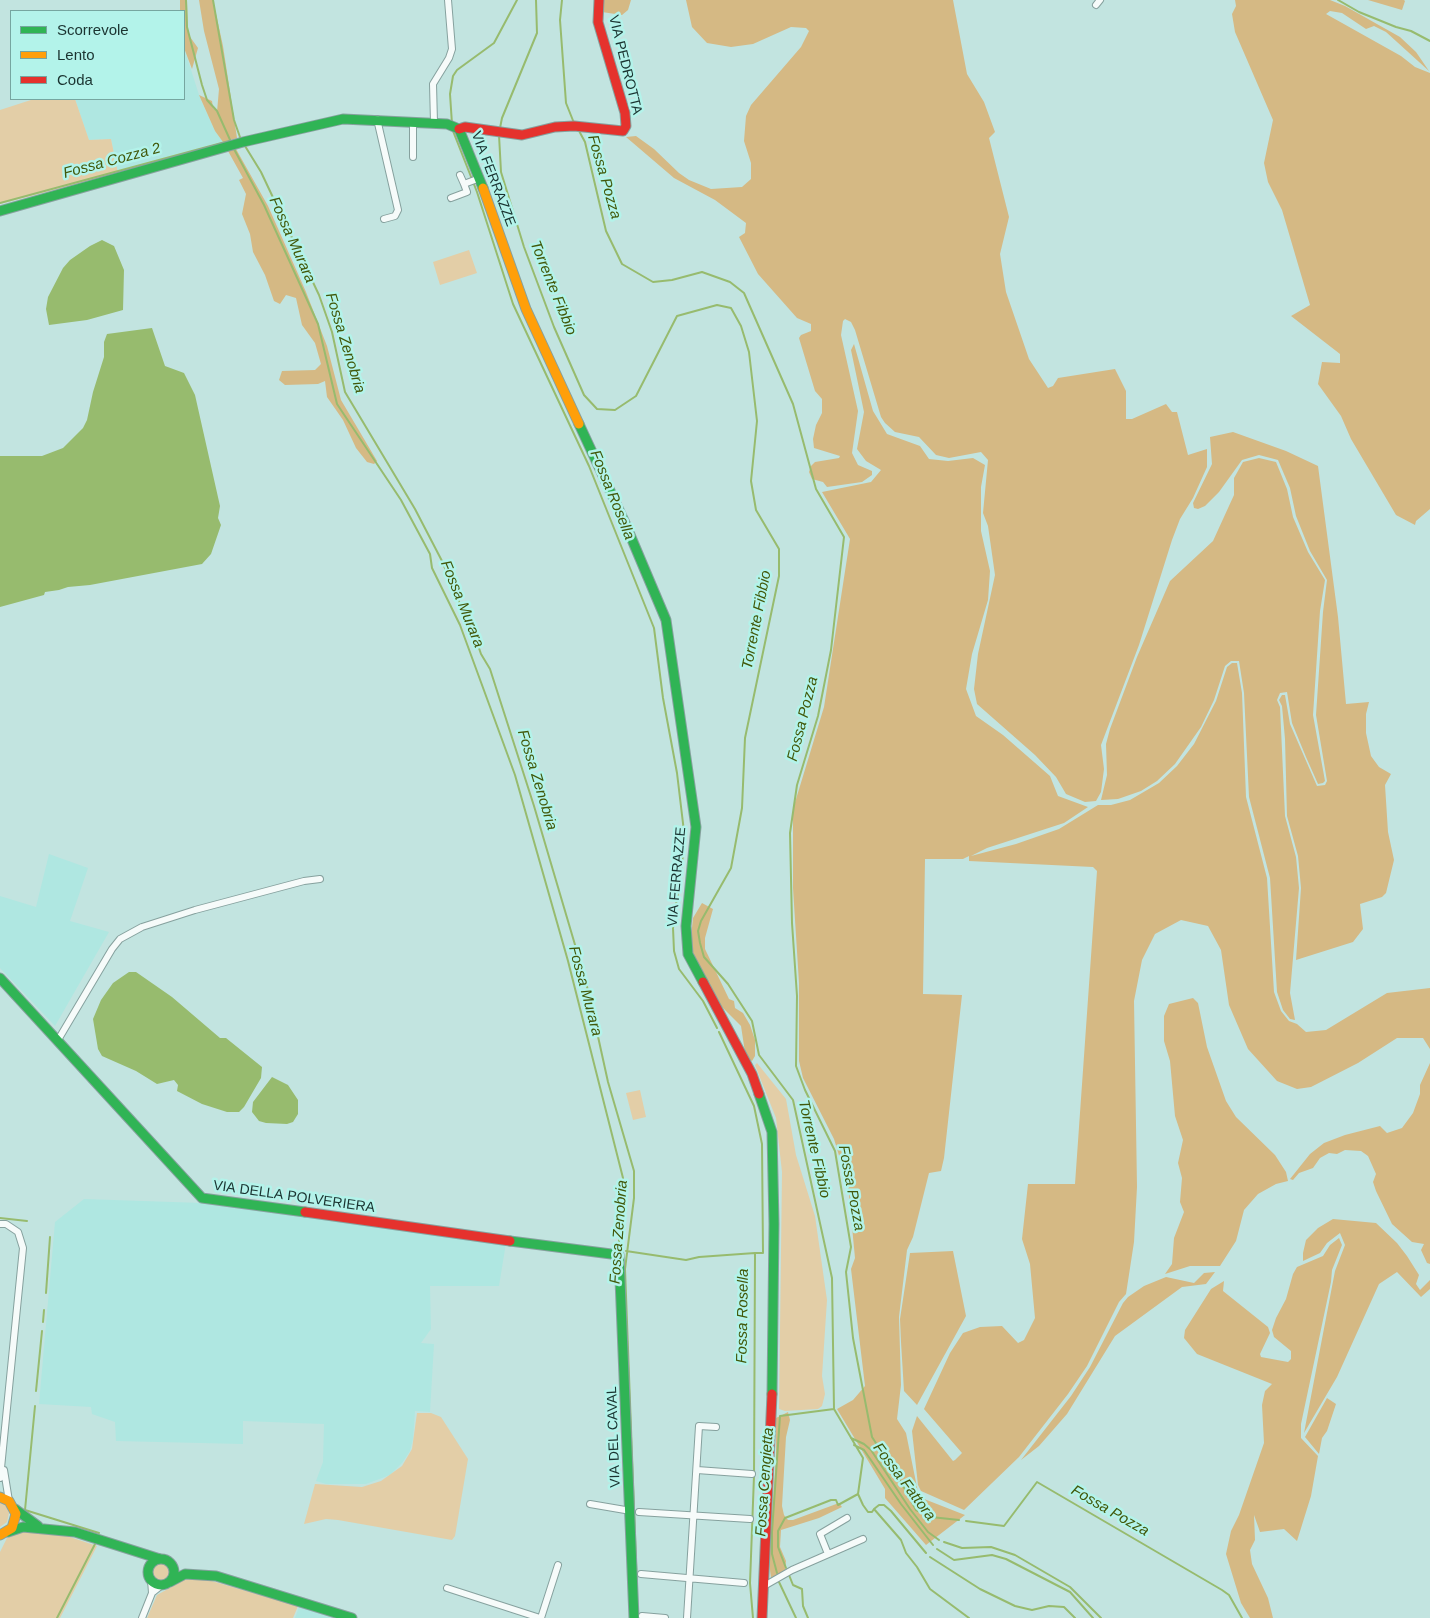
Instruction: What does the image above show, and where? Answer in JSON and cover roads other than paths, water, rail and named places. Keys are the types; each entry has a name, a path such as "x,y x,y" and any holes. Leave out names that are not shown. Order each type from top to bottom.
{"street":[{"path":"434,122 433,84 450,58 452,49 448,0"},
{"name":"VIA PEDROTTA","path":"454,126 522,135 555,127 577,126 592,126 617,132 623,131 626,126 625,113 598,22 599,0"},
{"path":"0,211 236,144 343,118 434,122 454,126"},
{"path":"377,119 398,210 395,216 384,219"},
{"path":"413,121 413,157"},
{"name":"VIA FERRAZZE","path":"454,126 472,181 526,309 617,505 666,620 696,828 686,926 688,954 752,1074 772,1132 774,1224 773,1394 762,1618"},
{"path":"451,198 467,192 472,181 460,175"},
{"path":"58,1040 112,949 120,939 142,927 195,910 304,881 320,879"},
{"name":"VIA DELLA POLVERIERA","path":"0,978 202,1198 511,1241 614,1252 620,1255"},
{"path":"0,1224 6,1224 18,1232 23,1248 0,1478"},
{"name":"VIA DEL CAVAL","path":"620,1255 635,1511 638,1617"},
{"path":"688,1618 699,1426 716,1427"},
{"path":"2,1463 9,1501 15,1510 40,1528"},
{"path":"697,1470 752,1474"},
{"path":"0,1497 9,1501"},
{"path":"590,1504 635,1511 750,1519"},
{"path":"4,1533 14,1524 15,1510"},
{"path":"828,1554 820,1534 847,1518"},
{"path":"4,1533 23,1527 76,1532 169,1561 173,1566 174,1576 166,1584"},
{"path":"764,1586 792,1570 863,1539"},
{"path":"123,1547 145,1560 150,1576 152,1593 142,1618"},
{"path":"150,1576 151,1565 160,1559"},
{"path":"447,1588 541,1618 558,1565"},
{"path":"173,1566 196,1568 347,1617"},
{"path":"152,1593 185,1574 194,1573 216,1576"},
{"path":"641,1574 744,1583"},
{"path":"150,1576 166,1584"},
{"path":"638,1617 664,1618"}],"waterway":[{"name":"Fossa Murara","path":"186,0 187,27 202,85 207,100 217,111 231,142"},
{"name":"Fossa Zenobria","path":"213,0 234,120 241,140"},
{"name":"Fossa Rosella","path":"452,124 450,94 453,76 457,70 494,43 517,0"},
{"name":"Torrente Fibbio","path":"500,128 502,118 537,33 536,0"},
{"name":"Fossa Pozza","path":"562,0 560,20 566,103 574,123"},
{"path":"1338,0 1359,12 1411,31 1430,41"},
{"name":"Fossa Pozza","path":"578,129 585,142 606,231 622,264 653,282 672,280 702,272 730,282 744,293 793,404 816,489 844,537 831,650 818,716 797,785 790,833 792,923 797,996 796,1066 805,1090 835,1151 851,1247 846,1272 853,1338 872,1437 901,1482 916,1510 931,1517 959,1520"},
{"name":"Fossa Rosella","path":"453,131 477,192 513,304 589,466 654,628 663,698 677,773 685,840 673,928 674,951 679,969 703,1001 717,1028"},
{"name":"Torrente Fibbio","path":"499,135 501,172 524,247 554,327 584,395 597,409 615,410 636,396 677,316 717,305 731,308 741,326 749,352 757,421 751,481 756,510 779,549 779,576 745,738 742,808 731,868 701,921 698,931 700,943 704,957 728,984 752,1021 759,1055 793,1100 832,1278 834,1409 863,1458 858,1494 868,1512 872,1512 874,1509 901,1540 906,1553 930,1589 969,1618"},
{"name":"Fossa Cozza 2","path":"0,203 229,141"},
{"name":"Fossa Zenobria","path":"245,146 261,172 319,295 332,332 345,392 415,509 442,561 462,609 470,622 481,654 490,669 534,806 586,982 608,1082 634,1171 634,1198 625,1269 637,1588"},
{"name":"Fossa Murara","path":"234,149 264,205 318,324 337,404 401,500 430,554 432,568 460,625 515,775 568,961 623,1178 619,1242 616,1250 620,1250"},
{"name":"Fossa Rosella","path":"719,1032 754,1106 762,1144 763,1253 755,1253 754,1476 750,1583 753,1618"},
{"path":"0,1218 27,1221"},
{"path":"46,1293 50,1237"},
{"name":"Fossa Murara","path":"626,1251 686,1260 699,1257 755,1253"},
{"path":"43,1322 44,1310"},
{"path":"36,1391 42,1331"},
{"path":"35,1406 25,1510 99,1533"},
{"name":"Fossa Cengietta","path":"777,1573 772,1554 772,1532 780,1416 834,1409"},
{"name":"Fossa Fattora","path":"851,1438 864,1444 871,1450 910,1509 928,1532 939,1540"},
{"path":"854,1445 864,1450 901,1504 933,1545"},
{"name":"Fossa Pozza","path":"966,1521 1004,1526 1037,1482 1222,1590 1229,1595 1242,1618"},
{"path":"786,1568 778,1547 778,1531 785,1518 831,1500 836,1500 838,1505 858,1494"},
{"name":"Torrente Fibbio","path":"874,1509 879,1505 884,1505 926,1553"},
{"name":"Fossa Fattora","path":"944,1542 962,1548 991,1547 1015,1555 1070,1587 1101,1618"},
{"path":"57,1618 95,1544"},
{"path":"937,1549 954,1560 992,1555 1006,1559 1070,1592 1093,1618"},
{"name":"Torrente Fibbio","path":"930,1557 980,1589 1015,1606 1032,1610 1049,1606 1064,1607 1075,1618"},
{"path":"789,1575 793,1585 802,1589 803,1606 808,1618"},
{"name":"Fossa Cengietta","path":"779,1582 796,1618"}]}
